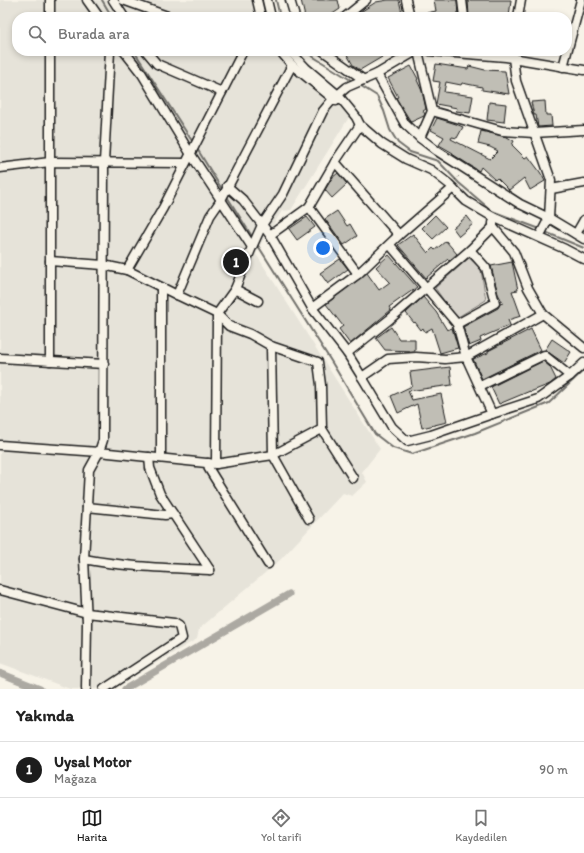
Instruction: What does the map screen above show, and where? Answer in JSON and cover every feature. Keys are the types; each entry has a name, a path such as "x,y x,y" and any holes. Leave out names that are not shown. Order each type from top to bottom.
{"street":[{"path":"50,0 50,12"},
{"path":"87,0 95,12"},
{"path":"113,0 121,12"},
{"path":"123,0 156,12"},
{"path":"257,0 260,12"},
{"path":"267,0 270,12"},
{"path":"290,0 294,12"},
{"path":"352,0 357,8"},
{"path":"352,12 366,0"},
{"path":"406,0 409,12"},
{"path":"462,0 463,12"},
{"path":"519,12 521,0"},
{"path":"572,36 581,5"},
{"path":"50,56 50,361"},
{"path":"86,689 87,613 84,559 89,470 99,452 103,440 104,162 110,56"},
{"path":"128,56 142,74 190,152 252,246"},
{"path":"150,56 157,64 222,92"},
{"path":"127,270 163,208 190,152 240,56"},
{"path":"284,56 292,65 349,109 360,125 382,144 406,159 431,170 452,186 466,201 493,217 541,235 584,259"},
{"path":"295,56 335,97"},
{"path":"330,56 363,80"},
{"path":"268,564 209,469 212,463 217,314 234,289 262,226 283,194 323,111 335,97 347,87 377,74 408,56"},
{"path":"418,56 432,111 420,138"},
{"path":"514,56 516,81 551,180 548,221 541,235"},
{"path":"518,56 584,70"},
{"path":"563,66 566,56"},
{"path":"177,295 210,216 221,200 292,65"},
{"path":"377,74 405,124 420,138 437,151 520,204 548,221 576,234 584,240"},
{"path":"432,111 502,131 534,133 584,130"},
{"path":"270,235 308,207 335,162 360,125"},
{"path":"0,168 50,162 185,163"},
{"path":"335,162 399,235"},
{"path":"551,189 584,183"},
{"path":"312,308 358,274 452,186"},
{"path":"227,187 243,200 270,235 312,308 347,353 392,427 406,441 431,435 538,399 570,376 584,362"},
{"path":"308,207 358,274"},
{"path":"493,217 493,227 514,252 528,288 543,314 584,348"},
{"path":"576,234 584,220"},
{"path":"347,353 390,319 470,250 493,227"},
{"path":"390,244 457,324 466,357 492,414"},
{"path":"457,324 495,303 486,268 470,250"},
{"path":"50,261 104,265 127,270 217,314 229,326 250,334 271,346 318,362 321,385 322,429 353,478"},
{"path":"161,287 161,458"},
{"path":"234,289 258,301"},
{"path":"362,377 388,359 416,357 445,359 466,357 543,314"},
{"path":"271,346 273,455 309,519"},
{"path":"480,386 544,355 570,376"},
{"path":"0,358 104,364"},
{"path":"0,445 99,452 212,463 273,455 322,429"},
{"path":"84,559 105,563 154,568 210,570 160,494 150,468 149,457"},
{"path":"87,507 165,515 173,514"},
{"path":"0,590 87,613 174,623 178,626 181,630 182,638 104,689"}],"path":[{"path":"452,186 460,175"}],"shaded area":[{"path":"0,0 259,0 262,12 12,12 12,56 290,56 310,78 356,106 291,210 282,211 264,238 256,254 380,449 362,472 367,482 352,496 343,493 280,560 199,629 197,639 112,689 70,689 0,663"},
{"path":"469,258 481,270 486,300 458,317 455,316 435,288"}],"building":[{"path":"301,0 338,0 340,9 336,12 304,12"},
{"path":"399,0 402,12 361,12 376,2"},
{"path":"434,0 457,0 458,12 431,12 436,11"},
{"path":"468,0 511,0 510,12 469,12"},
{"path":"348,56 382,57 360,70 353,65"},
{"path":"436,64 468,69 469,66 485,70 505,71 509,94 482,90 482,87 462,83 461,85 446,82 444,92 473,96 470,113 456,111 457,108 436,104 440,82 433,81"},
{"path":"411,66 418,79 417,80 422,91 426,109 423,111 425,114 424,116 411,122 396,98 398,97 388,78"},
{"path":"545,101 546,115 551,115 552,126 538,127 536,115 534,115 531,102"},
{"path":"489,102 506,104 504,122 487,120"},
{"path":"437,118 463,127 457,138 452,137 451,139 490,159 498,151 478,144 481,131 507,137 514,141 512,145 525,158 528,156 545,181 530,190 524,178 509,190 497,178 495,180 481,167 479,171 439,145 444,137 431,130"},
{"path":"338,173 347,184 332,198 325,190 332,178"},
{"path":"337,211 347,226 350,224 357,236 344,245 325,219"},
{"path":"435,215 446,227 433,239 422,228"},
{"path":"467,216 473,224 459,236 453,228"},
{"path":"307,217 315,227 297,240 289,229"},
{"path":"413,234 428,253 433,248 435,250 446,241 457,254 449,261 448,259 426,278 398,245"},
{"path":"389,255 417,287 389,307 391,310 350,344 339,329 343,326 326,304 367,273 379,290 390,282 376,267"},
{"path":"340,259 348,269 328,284 320,273"},
{"path":"512,262 518,290 512,291 521,316 508,320 510,325 480,338 481,341 469,346 463,327 498,308 500,304 503,303 498,294 491,266"},
{"path":"423,297 436,312 447,330 452,328 458,348 440,353 432,328 425,332 423,328 421,330 406,313"},
{"path":"391,327 399,339 415,339 415,351 385,350 376,338"},
{"path":"531,329 541,350 482,379 473,359 488,353 488,351"},
{"path":"552,339 571,352 564,363 545,350"},
{"path":"543,361 550,367 556,379 550,384 499,404 491,387"},
{"path":"450,367 452,385 408,391 412,400 441,394 447,422 422,428 417,404 398,413 391,396 412,386 410,372"}],"waterway":[{"path":"102,0 109,12"},
{"path":"276,0 279,12"},
{"path":"137,56 194,144"},
{"path":"312,56 354,82"},
{"path":"358,84 377,96 390,130 398,143 410,152 438,161 459,183 492,211 540,229"},
{"path":"196,147 223,191"},
{"path":"226,195 253,238"},
{"path":"545,232 584,248"},
{"path":"257,244 375,434 393,448 412,454 475,433 549,403 584,370"},
{"path":"125,689 289,594"},
{"path":"0,673 40,689"}],"place":[{"name":"Uysal Motor","path":"236,262"}]}
